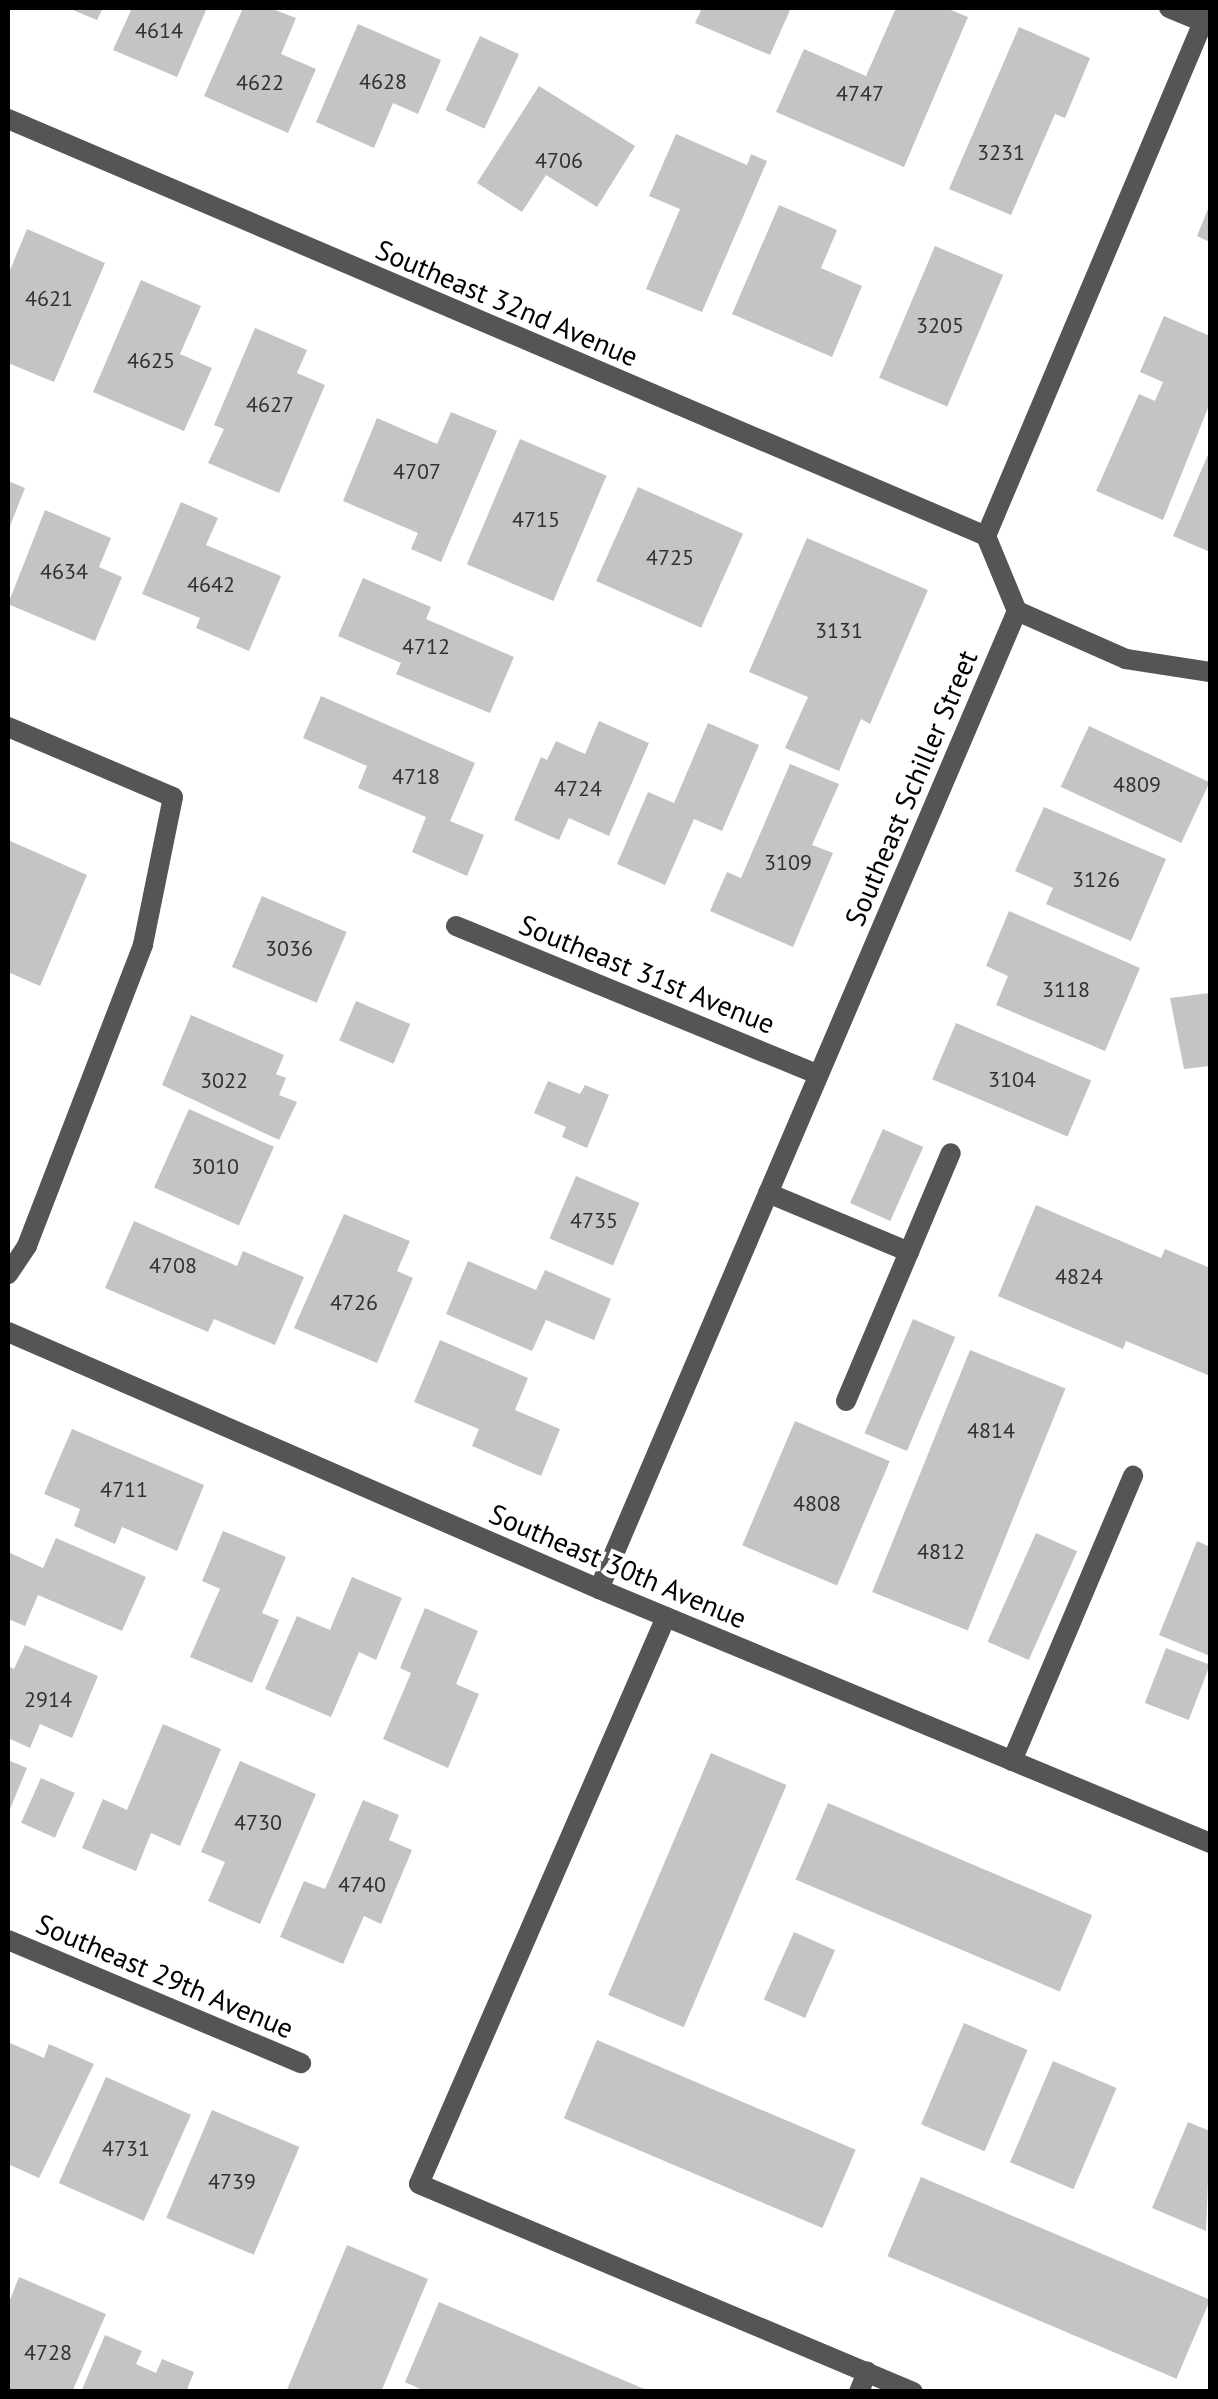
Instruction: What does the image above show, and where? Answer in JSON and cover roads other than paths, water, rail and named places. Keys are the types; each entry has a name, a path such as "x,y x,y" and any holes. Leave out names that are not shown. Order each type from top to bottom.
{"street":[{"path":"1169,8 1208,18 986,536 1018,610 1126,660 1210,672"},
{"name":"Southeast 32nd Avenue","path":"8,119 986,536"},
{"name":"Southeast Schiller Street","path":"600,1589 1018,610"},
{"path":"8,727 172,797 143,945 27,1246 8,1274"},
{"name":"Southeast 31st Avenue","path":"456,926 817,1074"},
{"path":"846,1401 951,1153"},
{"path":"768,1193 909,1252"},
{"name":"Southeast 30th Avenue","path":"8,1332 600,1589 1210,1843"},
{"path":"1012,1761 1133,1476"},
{"path":"666,1617 419,2184 863,2382 912,2392"},
{"name":"Southeast 29th Avenue","path":"8,1940 301,2063"}]}
